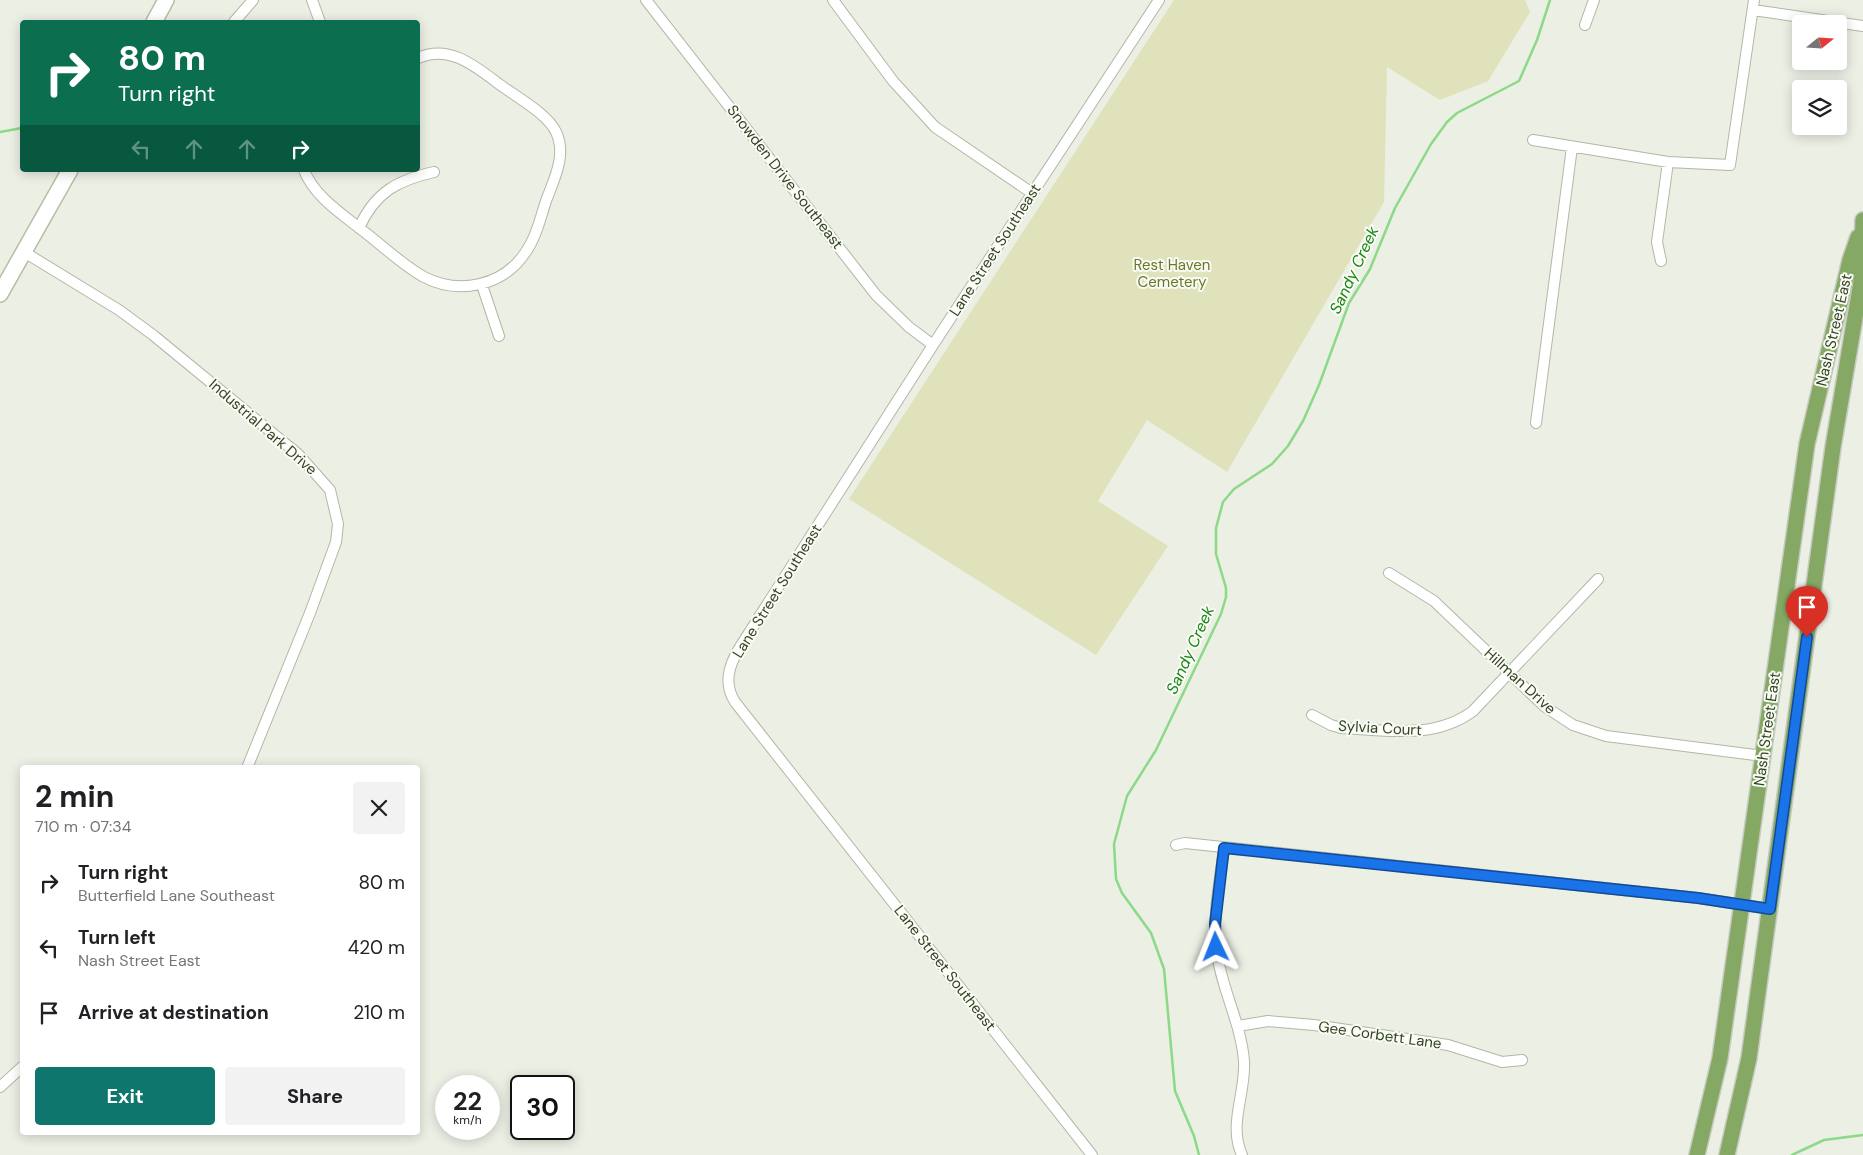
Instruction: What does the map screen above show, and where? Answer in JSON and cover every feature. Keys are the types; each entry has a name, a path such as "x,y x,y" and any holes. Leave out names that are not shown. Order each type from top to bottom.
{"main road":[{"name":"Nash Street East","path":"1697,1155 1720,1058 1807,444 1850,260 1863,223"},
{"name":"Nash Street East","path":"1727,1155 1749,1058 1833,448 1861,282 1863,223"}],"street":[{"path":"155,20 166,0"},
{"path":"236,20 253,0"},
{"path":"312,0 319,20"},
{"name":"Snowden Drive Southeast","path":"646,0 876,295 909,328 933,345"},
{"name":"Lane Street Southeast","path":"1092,1155 736,702 728,685 727,676 732,660 740,647 933,345 1159,0"},
{"path":"1585,25 1594,0"},
{"path":"835,1 893,81 935,127 1032,193"},
{"path":"1533,140 1668,162 1730,165 1753,5 1863,26"},
{"path":"305,172 320,195 424,277 448,285 482,285 513,266 524,255 533,241 559,164 561,149 553,125 468,61 440,53 420,58"},
{"path":"1536,423 1572,147"},
{"path":"1661,261 1657,242 1668,162"},
{"path":"0,294 69,172"},
{"path":"360,228 366,212 388,190 410,177 434,172"},
{"name":"Industrial Park Drive","path":"24,252 146,329 298,454 330,490 338,524 336,542 310,613 248,765"},
{"path":"482,285 499,336"},
{"name":"Hillman Drive","path":"1388,573 1434,601 1558,716 1589,732 1606,736 1763,756"},
{"name":"Sylvia Court","path":"1312,715 1330,725 1342,728 1418,731 1438,729 1452,724 1473,710 1598,579"},
{"path":"1176,845 1185,843 1698,898 1770,909"},
{"path":"1224,848 1215,924 1216,947 1238,1026 1244,1064 1236,1122 1238,1144 1242,1155"},
{"name":"Gee Corbett Lane","path":"1238,1026 1268,1021 1314,1025 1448,1045 1502,1062 1522,1060"},
{"path":"0,1087 20,1069"}],"green space":[{"name":"Rest Haven Cemetery","path":"1174,0 1525,0 1530,12 1488,81 1440,100 1387,67 1384,202 1227,472 1147,420 1098,501 1168,546 1096,655 849,499"}],"waterway":[{"name":"Sandy Creek","path":"1199,1155 1194,1136 1175,1091 1164,969 1151,933 1122,893 1116,879 1114,844 1127,796 1156,750 1221,614 1226,597 1226,588 1216,554 1216,528 1223,502 1234,489 1272,464 1288,446 1303,421 1319,385 1349,303 1370,269 1395,208 1431,144 1447,122 1457,113 1519,81 1537,40 1550,0"},
{"path":"0,132 20,128"},
{"path":"1792,1155 1824,1140 1863,1135"}],"route":[{"path":"1216,947 1215,924 1224,848 1698,898 1770,909 1807,637"}]}
